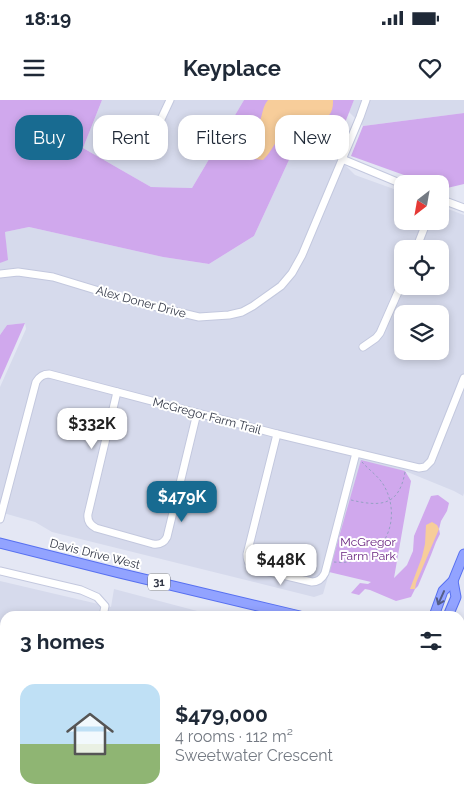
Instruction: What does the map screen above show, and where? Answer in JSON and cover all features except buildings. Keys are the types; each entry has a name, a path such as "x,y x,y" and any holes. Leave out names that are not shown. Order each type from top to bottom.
{"main road":[{"name":"Davis Drive West","path":"0,543 279,611"},
{"path":"436,611 443,591 453,581 464,554"},
{"path":"450,611 456,597 453,581"}],"street":[{"path":"163,115 170,100"},
{"name":"Alex Doner Drive","path":"349,143 366,100"},
{"name":"Alex Doner Drive","path":"0,274 18,272 53,277 132,301 199,317 242,312 254,306 281,286 292,273 302,255 342,160"},
{"path":"344,160 394,181"},
{"path":"449,202 464,208"},
{"path":"363,347 380,333 397,295"},
{"name":"McGregor Farm Trail","path":"0,519 36,382 38,378 44,375 49,374 415,468 427,466 432,459 464,378"},
{"path":"117,392 88,513 88,520 96,528 155,544 162,543 167,537 197,413"},
{"path":"277,434 247,554 248,562 255,569 312,582 322,578 325,574 356,454"},
{"path":"0,571 81,590 97,597 105,606 104,611"}],"path":[{"path":"328,562 354,562 368,556 381,545 389,532 392,516 390,500 383,484 356,454"},
{"path":"344,498 372,504 390,500 402,486 406,470"}],"shaded area":[{"path":"102,100 244,100 235,115 178,115 178,160 209,160 192,188 151,187 104,160 168,160 168,115 96,115"},
{"path":"268,100 333,100 329,115 275,115 275,144 265,158 265,115 262,115"},
{"path":"354,100 464,100 464,113 363,126 349,112"},
{"path":"93,123 93,154 83,148"},
{"path":"289,160 340,160 355,175 394,189 394,230 449,230 449,209 464,215 463,496 405,471 351,498 323,594 314,597 52,532 35,522 0,512 0,387 26,329 25,323 7,325 0,335 0,263 7,259 5,232 29,227 163,257 209,264 254,236"},
{"path":"432,522 439,529 415,589 410,589 422,557 426,525"},
{"path":"0,581 111,607 114,589 197,611 0,611"}],"green space":[{"path":"0,100 102,100 96,115 93,115 93,123 83,148 93,154 93,160 104,160 151,187 192,188 209,160 265,160 265,115 235,115 244,100 354,100 348,115 275,115 275,160 289,160 254,236 209,264 163,257 29,227 5,232 8,260 0,263"},
{"path":"464,113 464,184 449,188 449,175 404,175 351,156 363,126"},
{"path":"25,323 0,380 0,335 7,325"},
{"name":"McGregor Farm Park","path":"361,460 405,471 411,481 394,578 407,565 413,551 414,536 431,496 438,495 449,503 441,521 440,534 418,586 411,597 396,601 365,589 359,595 351,593 360,583 368,584 371,582 329,572"}]}
